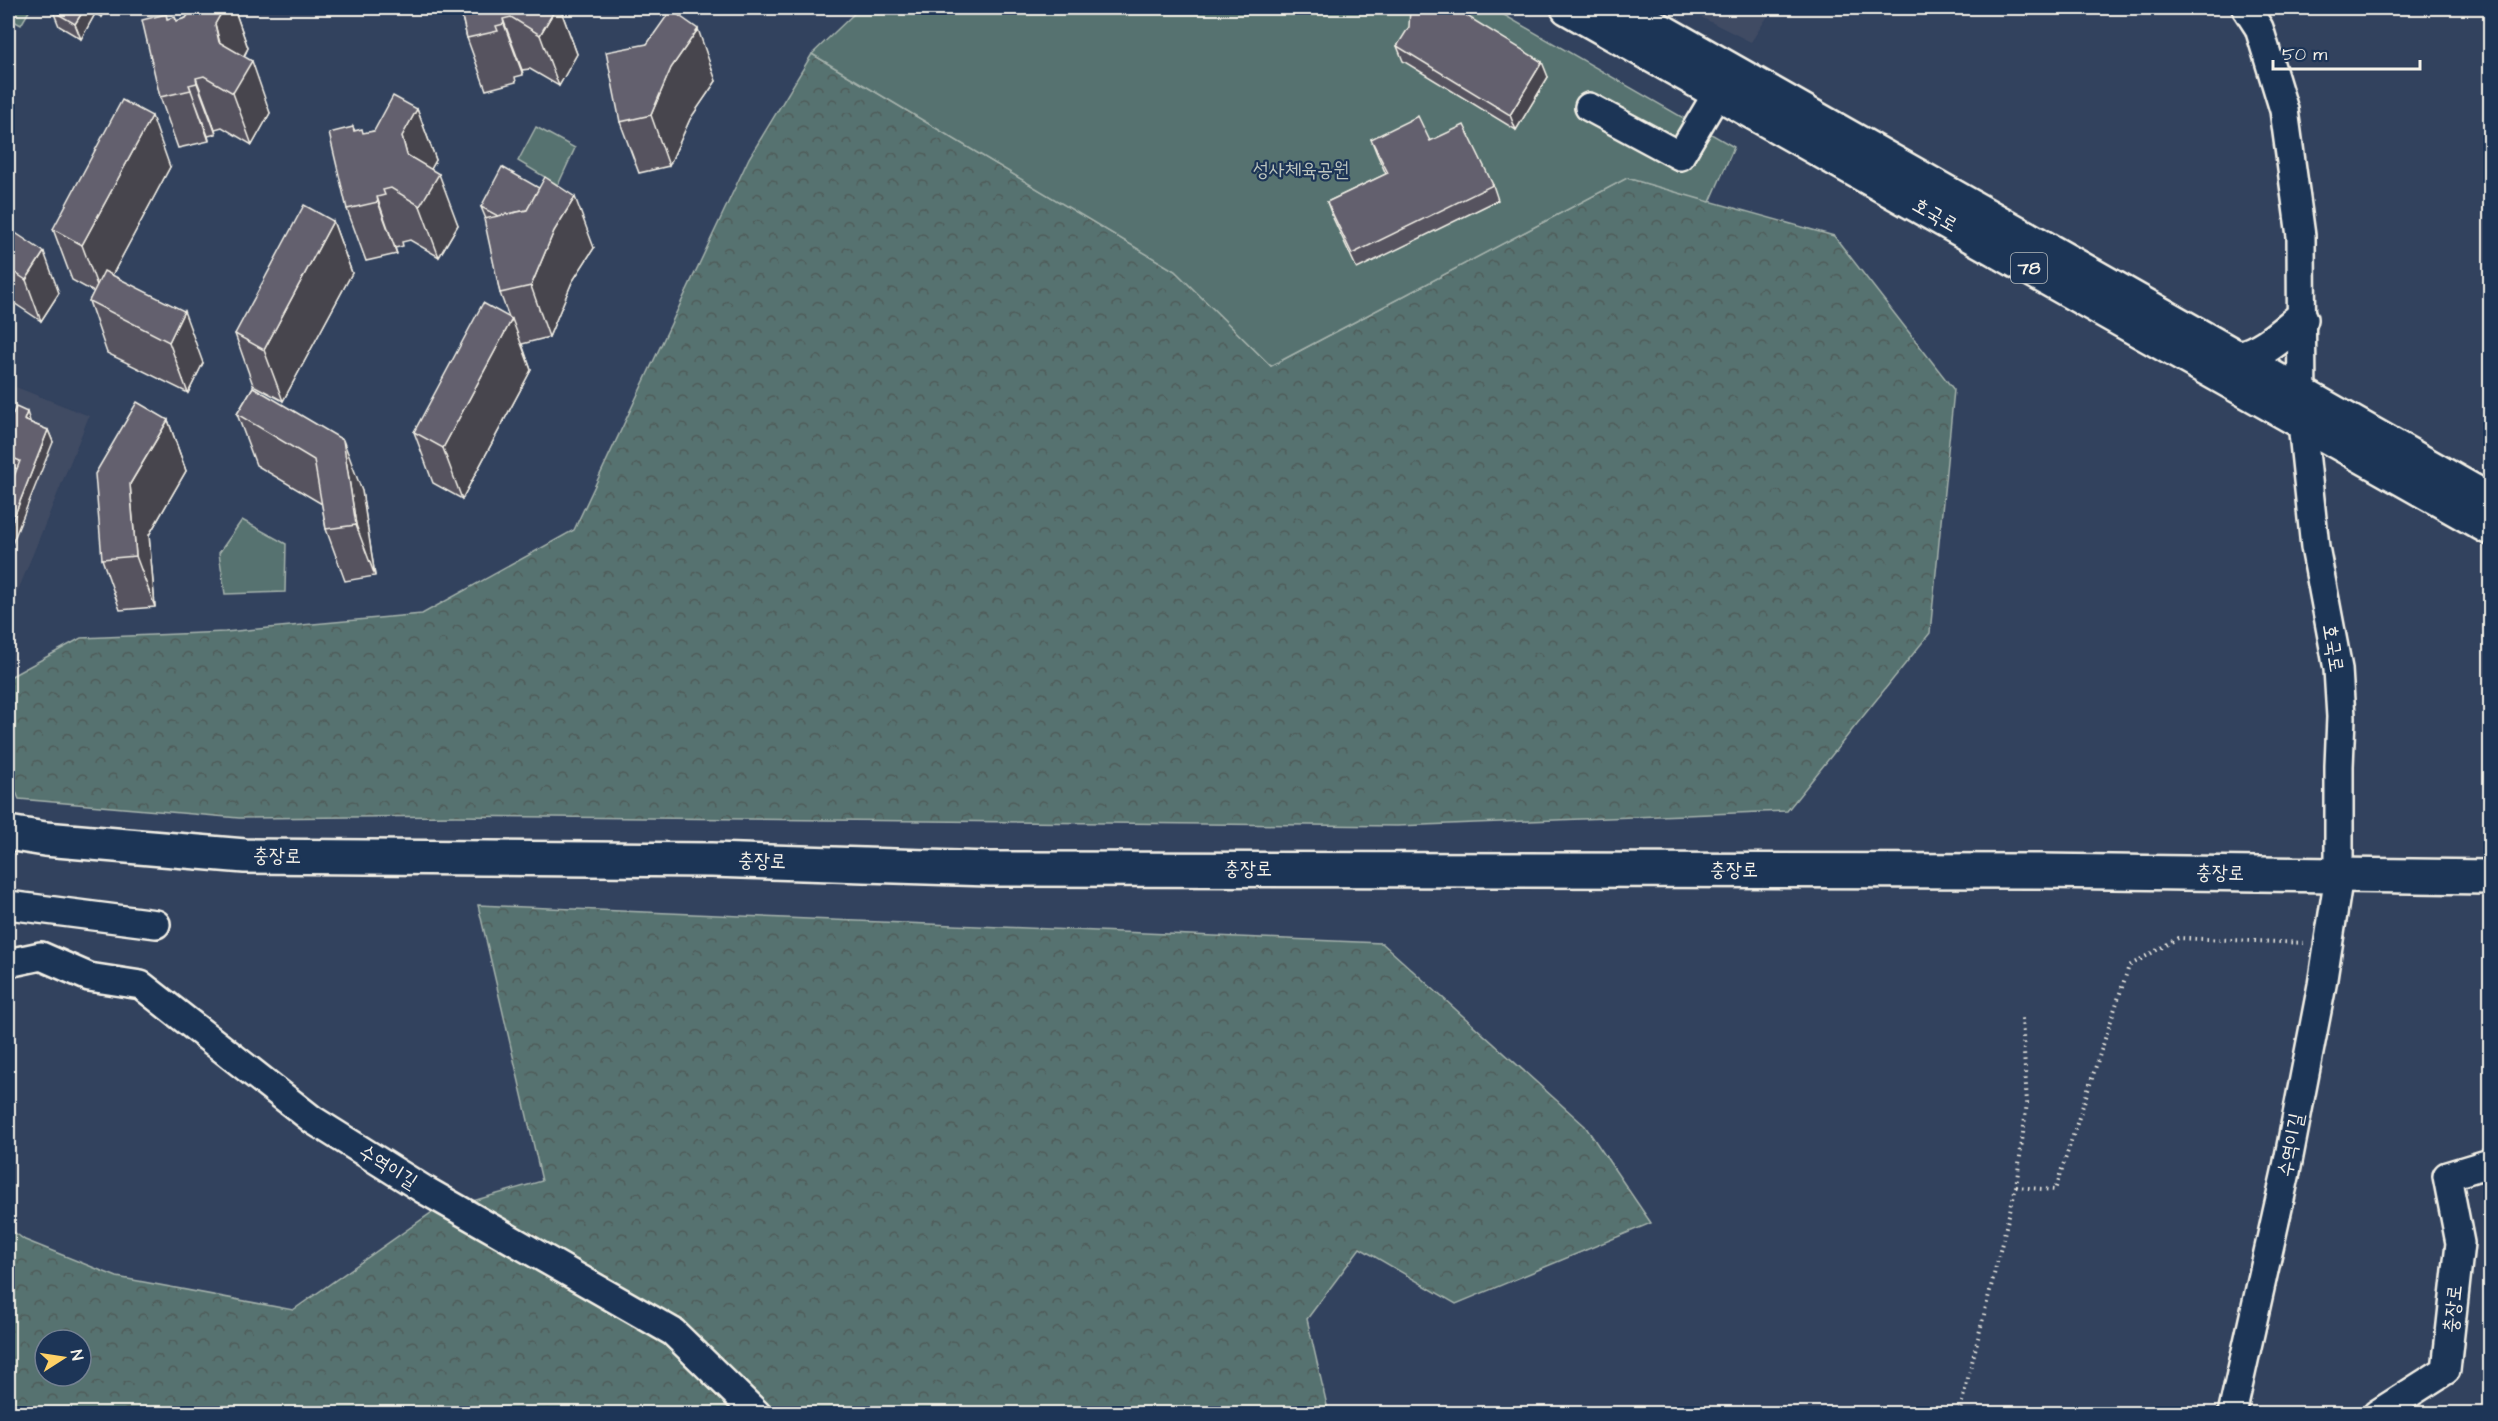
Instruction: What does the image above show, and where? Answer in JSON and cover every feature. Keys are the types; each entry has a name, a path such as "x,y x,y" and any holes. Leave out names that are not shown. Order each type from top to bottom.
{"main road":[{"name":"호국로","path":"1568,8 1722,79 2239,358 2302,409 2490,501"},
{"name":"호국로","path":"1621,8 1722,79 2302,409 2490,528"},
{"path":"2239,358 2264,349 2301,319"},
{"name":"충장로","path":"8,833 45,839 245,856 712,860 1001,869 2039,871 2490,877"}],"street":[{"name":"호국로","path":"2246,8 2259,28 2284,110 2301,236 2302,409 2315,547 2338,669 2341,717 2339,875"},
{"path":"1589,107 1680,156 1722,79"},
{"name":"수역이길","path":"2239,1412 2329,944 2339,875"},
{"path":"8,905 156,924"},
{"name":"수역이길","path":"8,963 41,956 89,977 141,985 313,1120 423,1189 673,1332 758,1413"},
{"name":"충장로","path":"2377,1413 2446,1370 2460,1243 2447,1176 2490,1164"}],"path":[{"path":"2016,1187 2055,1190 2129,966 2178,938 2329,944"},
{"path":"1959,1413 2016,1187 2027,1102 2022,1018"}],"shaded area":[{"path":"1683,8 1773,8 1751,42"},
{"path":"8,384 89,416 8,615"}],"green space":[{"path":"8,8 31,8 21,25 8,18"},
{"name":"성사체육공원","path":"860,8 1492,8 1734,147 1710,202 1627,178 1271,366 1175,271 812,54"},
{"path":"812,54 1175,271 1271,366 1627,178 1834,236 1954,390 1930,633 1787,811 1397,826 456,816 239,818 19,799 8,773 8,678 81,638 225,632 422,614 574,530 749,158"},
{"path":"536,127 575,148 558,185 518,161"},
{"path":"242,520 286,544 285,592 225,594 219,553"},
{"path":"478,905 1382,943 1585,1126 1651,1223 1456,1304 1360,1248 1307,1319 1329,1414 8,1413 8,1228 25,1240 117,1277 293,1310 431,1213 542,1181"}],"building":[{"path":"55,8 85,8 75,24 53,11"},
{"path":"193,8 224,8 215,24 219,42 252,61 233,93 204,76 196,78 197,83 189,85 191,90 160,97 142,20 166,14 167,19 175,17 176,21 186,18"},
{"path":"460,8 556,8 540,35 511,17 503,19 504,24 496,26 498,31 467,38"},
{"path":"1410,8 1451,11 1454,8 1542,62 1510,115 1397,46 1409,27"},
{"path":"671,10 698,29 671,68 651,115 620,122 606,52 647,44"},
{"path":"393,96 417,109 402,136 407,155 439,174 420,206 391,188 383,190 385,195 377,197 378,202 347,209 329,133 353,127 354,131 362,129 363,133 374,131"},
{"path":"122,100 152,116 82,245 53,229"},
{"path":"1418,116 1430,141 1464,125 1493,185 1352,254 1327,202 1388,173 1371,139"},
{"path":"502,167 539,188 527,210 498,216 481,207"},
{"path":"545,177 575,197 554,231 531,286 500,293 484,219 527,210"},
{"path":"304,205 333,221 264,350 235,334"},
{"path":"8,228 44,252 26,280 8,268"},
{"path":"104,271 184,311 169,342 89,301"},
{"path":"483,303 512,319 443,448 414,432"},
{"path":"253,387 343,440 356,525 326,529 314,460 237,414"},
{"path":"137,402 168,420 130,484 136,556 102,559 95,474"},
{"path":"16,407 27,412 24,420 48,430 8,532 8,492 20,461 8,456 8,417 11,418"}]}
